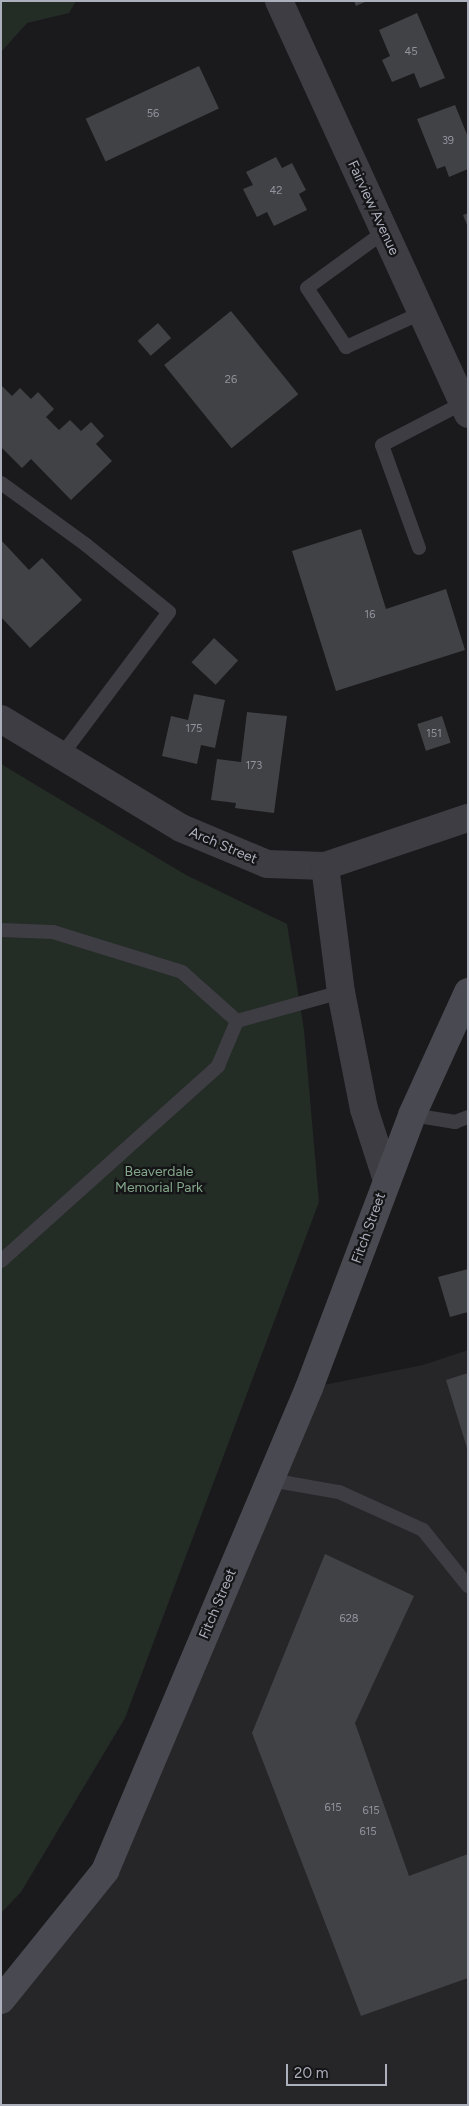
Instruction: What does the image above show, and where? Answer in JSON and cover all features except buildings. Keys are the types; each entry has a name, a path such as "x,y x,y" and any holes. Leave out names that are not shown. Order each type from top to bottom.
{"main road":[{"name":"Fitch Street","path":"1,2000 106,1871 309,1388 412,1115 467,993"}],"street":[{"name":"Fairview Avenue","path":"279,1 465,409"},
{"name":"Arch Street","path":"1,720 181,828 266,864 326,866 468,818"},
{"name":"Fitch Street","path":"326,866 340,992 364,1108 386,1180"}],"lane":[{"path":"384,232 307,288 346,347 421,313"},
{"path":"419,548 382,445 465,409"},
{"path":"1,483 85,544 169,612 61,756"},
{"path":"1,930 53,932 182,972 237,1021"},
{"path":"237,1021 340,992"},
{"path":"1,1261 218,1066 237,1021"},
{"path":"412,1115 455,1122 468,1117"},
{"path":"270,1480 339,1492 423,1530 468,1586"}],"shaded area":[{"path":"468,1350 468,2105 1,2105 1,2000 105,1871 309,1388 423,1365"}],"green space":[{"path":"1,1 76,1 69,13 27,23 1,52"},
{"name":"Beaverdale Memorial Park","path":"1,764 186,875 287,924 304,1030 319,1202 125,1718 21,1892 1,1913"}]}
